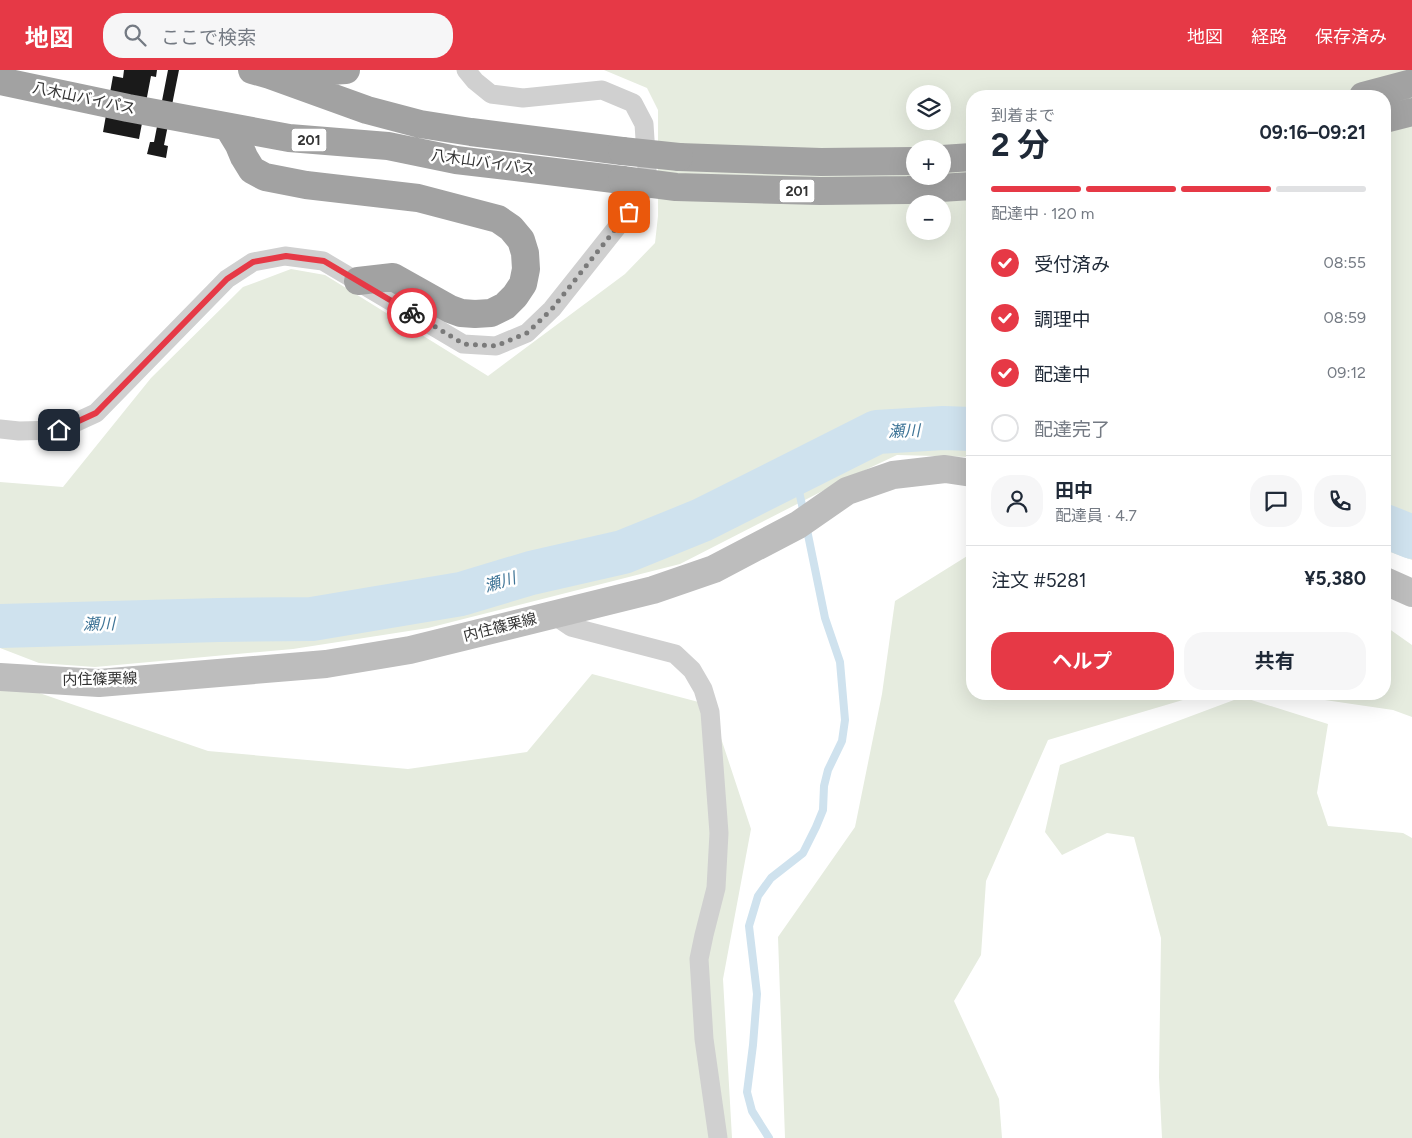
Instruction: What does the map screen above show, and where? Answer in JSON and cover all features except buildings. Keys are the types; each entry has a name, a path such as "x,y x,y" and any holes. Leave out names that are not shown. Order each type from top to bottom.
{"highway":[{"path":"261,73 346,70"},
{"name":"八木山バイパス","path":"261,73 367,110 420,124 471,132 679,157 821,162 906,161"},
{"name":"八木山バイパス","path":"0,81 289,138 388,146 456,160 676,187 820,191 908,190 966,186"},
{"path":"1386,90 1412,83"},
{"path":"1391,117 1412,112"},
{"path":"228,127 252,170 265,177 306,185 418,198 498,219 511,228 521,240 525,254 526,269 523,284 505,306 491,313 461,313 450,309 392,277 358,281"},
{"path":"951,158 966,157"}],"main road":[{"name":"内住篠栗線","path":"0,677 99,683 326,664 410,650 653,590 714,569 798,526 847,491 893,474 946,469 966,473"},
{"path":"1391,585 1412,594"}],"street":[{"path":"0,429 20,431 59,430 96,413 227,279 253,262 286,256 324,261 464,344 496,346 527,333 552,309 629,212 648,185 644,124 633,103 602,90 523,98 491,94 475,81 466,70"},
{"path":"552,614 571,626 675,654 692,670 703,689 710,712 720,833 716,888 699,959 704,1039 718,1138"}],"shaded area":[{"path":"604,70 1412,70 1412,560 1391,552 1391,90 966,90 966,457 897,455 680,564 428,628 293,649 95,667 39,663 0,648 0,482 63,487 151,378 243,287 291,269 325,275 488,376 625,274 655,243 658,216 658,110 647,88"},
{"path":"966,557 966,700 1183,700 1048,740 986,881 981,955 954,1001 999,1099 1002,1138 785,1138 778,937 855,827 882,694 895,601"},
{"path":"1391,630 1412,645 1412,717 1393,710 1325,700 1391,700"},
{"path":"592,674 710,705 751,829 723,979 732,1138 0,1138 0,681 208,751 408,769 527,752"},
{"path":"1234,700 1252,700 1328,724 1317,793 1328,826 1403,833 1412,838 1412,1138 1162,1138 1159,1077 1161,938 1134,837 1107,833 1062,855 1045,832 1060,765"}],"waterway":[{"name":"瀬川","path":"0,626 312,619 461,594 531,573 623,552 702,520 877,432 943,428 966,429"},
{"path":"795,473 804,514"},
{"path":"769,1138 752,1111 747,1092 757,994 749,926 758,896 771,878 803,853 816,827 823,810 824,786 828,770 842,741 845,720 840,662 825,618 806,525"},
{"name":"瀬川","path":"1391,528 1412,537"}],"way so far":[{"path":"412,313 464,344 496,346 527,333 552,309 629,212"}],"route":[{"path":"59,430 96,413 227,279 253,262 286,256 324,261 412,313"}]}
